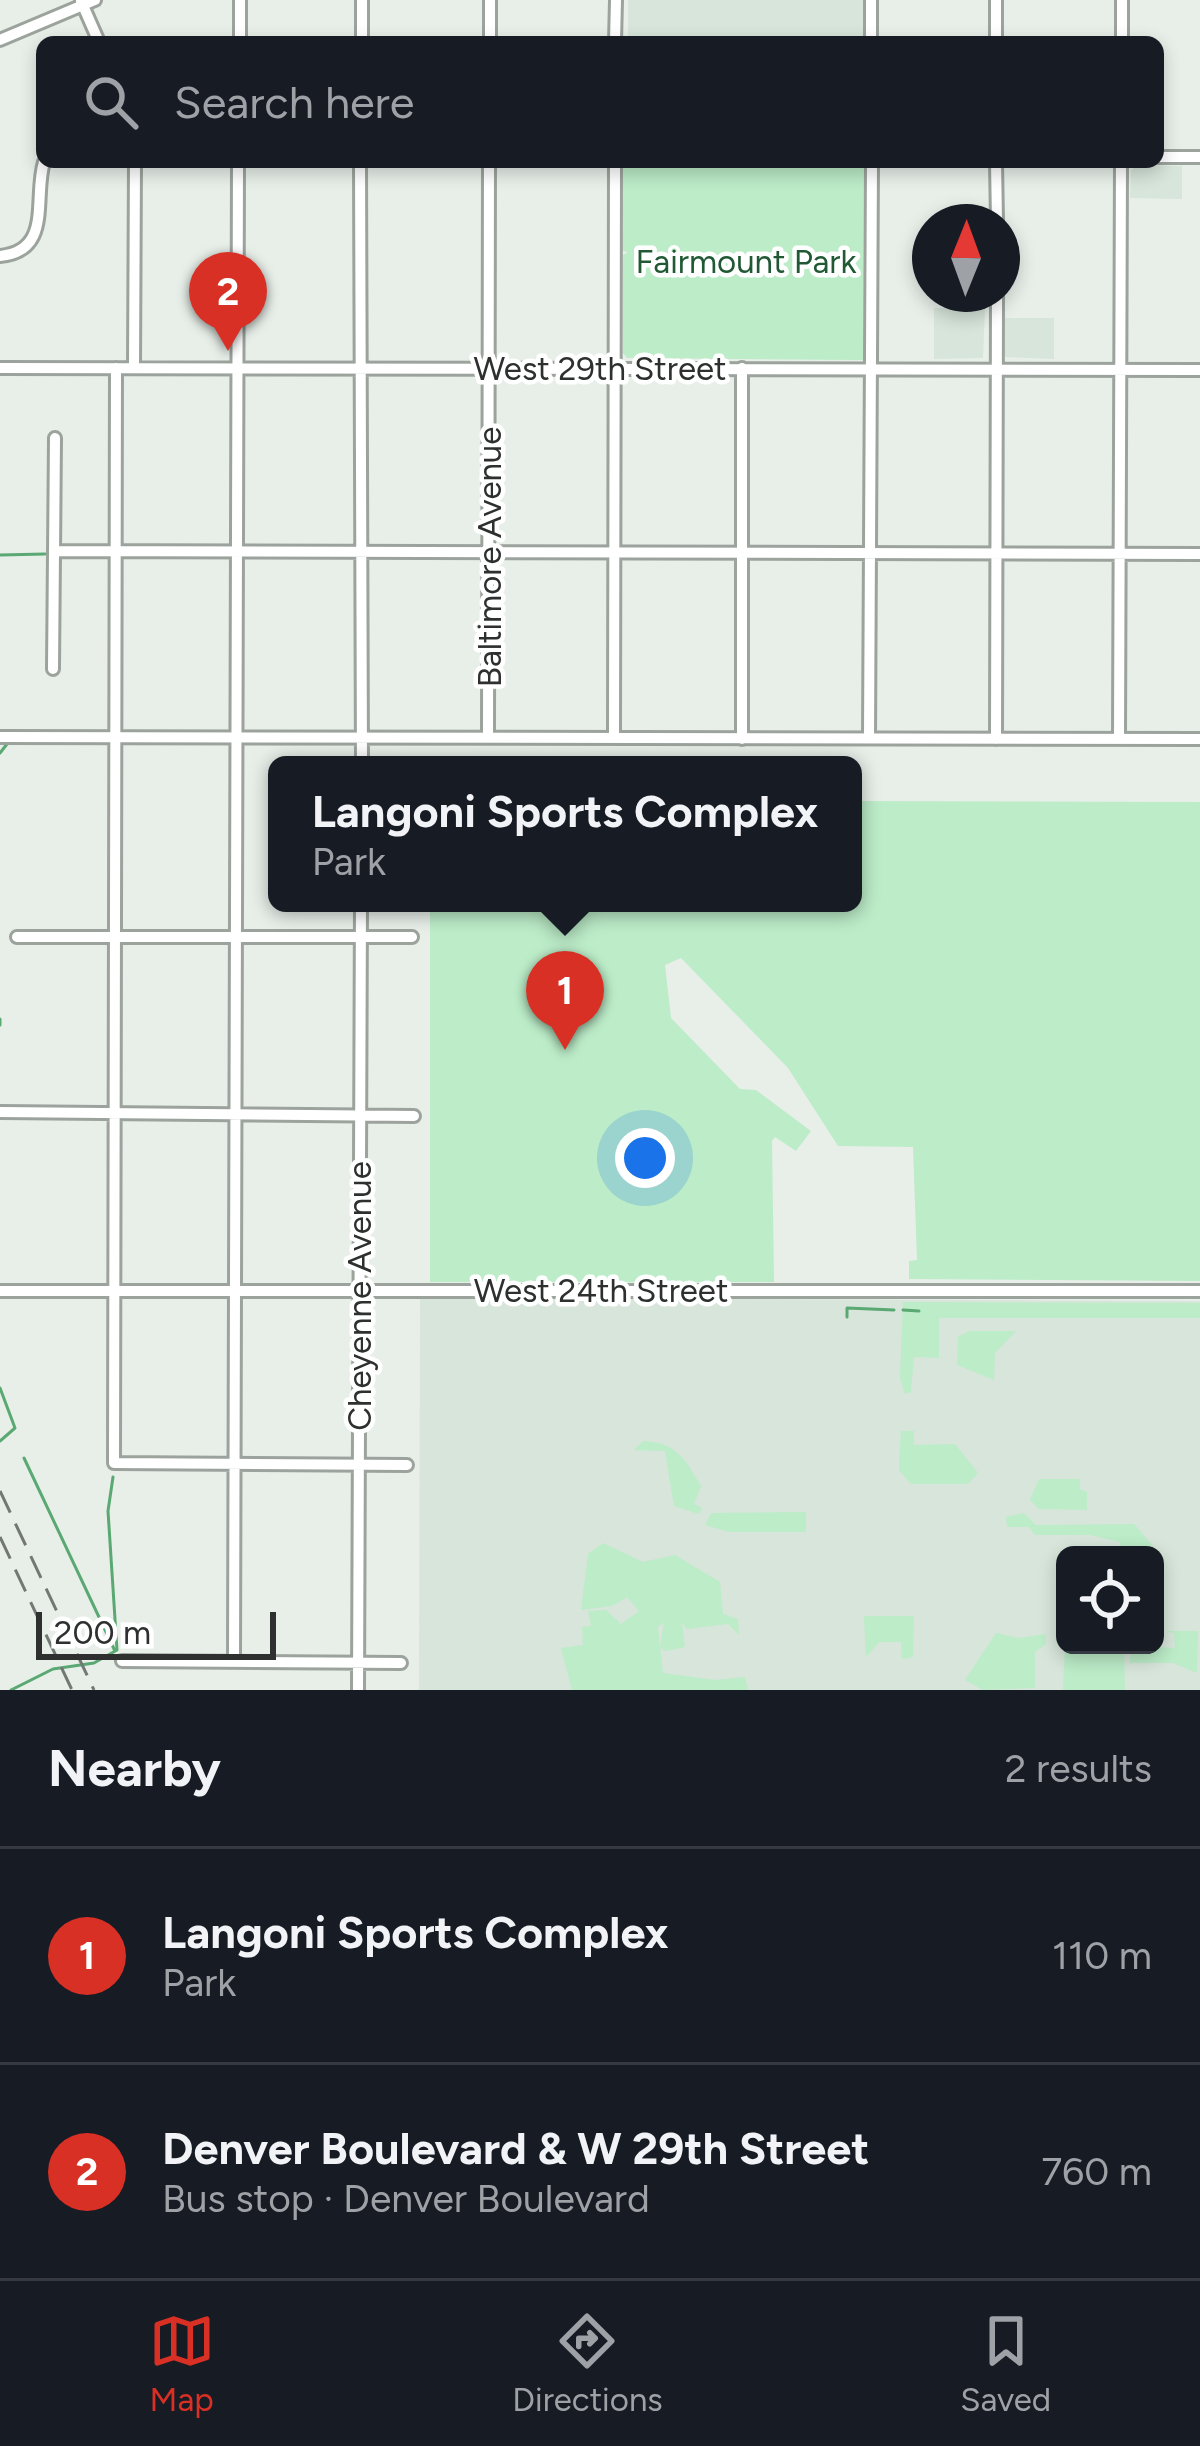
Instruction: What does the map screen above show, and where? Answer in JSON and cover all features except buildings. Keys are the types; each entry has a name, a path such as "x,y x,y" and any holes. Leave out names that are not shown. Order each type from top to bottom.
{"street":[{"path":"240,0 240,36"},
{"path":"362,0 362,36"},
{"path":"490,0 490,36"},
{"path":"615,36 616,0"},
{"path":"872,0 872,36"},
{"path":"995,0 996,36"},
{"path":"1122,0 1122,36"},
{"path":"0,40 86,1 97,36"},
{"path":"1164,157 1200,157"},
{"path":"0,256 21,251 34,237 43,168"},
{"path":"134,368 135,168"},
{"path":"234,1662 238,168"},
{"path":"360,168 362,756"},
{"name":"Baltimore Avenue","path":"488,736 489,168"},
{"path":"614,737 615,168"},
{"path":"869,739 872,168"},
{"path":"997,168 997,204"},
{"path":"1119,739 1121,168"},
{"path":"996,740 997,312"},
{"name":"West 29th Street","path":"0,368 1200,370"},
{"path":"116,368 114,1463 407,1465"},
{"path":"742,368 742,739"},
{"path":"53,669 55,438"},
{"path":"54,551 1200,554"},
{"path":"0,736 1200,739"},
{"name":"Cheyenne Avenue","path":"358,1690 361,912"},
{"path":"16,937 412,937"},
{"path":"0,1112 414,1116"},
{"name":"West 24th Street","path":"1,1291 1200,1291"},
{"path":"122,1661 401,1663"}],"shaded area":[{"path":"628,0 864,0 864,36 628,36"},
{"path":"1182,166 1182,199 1130,198 1131,170"},
{"path":"934,312 985,312 983,358 934,359"},
{"path":"1004,318 1054,318 1054,359 1005,357"},
{"path":"420,1298 1200,1301 1200,1690 419,1690"}],"green space":[{"name":"Fairmount Park","path":"623,168 864,168 863,360 627,358 623,353 623,255 628,252 623,251"},
{"path":"862,801 1200,802 1200,1281 909,1279 909,1261 917,1260 913,1147 838,1146 788,1068 681,958 665,965 671,1018 740,1089 756,1090 811,1131 796,1151 775,1137 772,1141 774,1282 430,1282 430,912 862,912"},
{"path":"903,1302 1200,1303 1200,1318 939,1318 939,1358 914,1357 911,1392 905,1394 900,1378"},
{"path":"969,1331 1016,1331 995,1353 994,1380 957,1365 958,1337"},
{"path":"901,1431 914,1431 914,1445 955,1444 978,1473 968,1484 911,1484 899,1470"},
{"path":"643,1441 664,1445 685,1461 701,1486 694,1504 702,1508 699,1514 674,1506 665,1451 634,1450"},
{"path":"1039,1479 1080,1479 1080,1489 1087,1492 1087,1510 1039,1509 1030,1500"},
{"path":"806,1512 806,1532 729,1532 705,1525 711,1513"},
{"path":"1024,1513 1036,1525 1134,1524 1153,1546 1120,1546 1120,1542 1090,1535 1035,1535 1029,1527 1007,1527 1006,1517"},
{"path":"603,1543 643,1562 675,1555 720,1582 723,1614 738,1619 739,1635 728,1624 687,1629 682,1623 685,1647 665,1651 660,1647 663,1673 715,1680 745,1677 748,1690 572,1690 561,1648 583,1645 582,1627 591,1626 588,1611 606,1610 621,1624 639,1611 627,1597 612,1606 581,1610 588,1554"},
{"path":"864,1616 914,1616 913,1657 902,1659 901,1642 879,1642 866,1657"},
{"path":"1164,1631 1198,1631 1197,1673 1173,1663 1130,1663 1130,1654 1164,1654 1164,1647 1175,1648 1174,1633"},
{"path":"996,1633 1018,1638 1046,1634 1046,1644 1035,1652 1035,1688 983,1690 965,1680"},
{"path":"1065,1654 1124,1654 1125,1690 1063,1690"}],"waterway":[{"path":"0,555 45,554"},
{"path":"0,753 7,744"},
{"path":"0,1019 0,1025"},
{"path":"847,1317 847,1308 894,1310"},
{"path":"903,1310 919,1311"},
{"path":"0,1388 15,1428 0,1441"},
{"path":"24,1458 115,1651"},
{"path":"11,1690 53,1669 94,1663 117,1650 108,1511 113,1477"}],"railway":[{"path":"0,1491 94,1690"},
{"path":"0,1537 72,1690"}],"place":[{"name":"Denver Boulevard & W 29th Street","path":"228,351"},
{"name":"Langoni Sports Complex","path":"565,1050"}]}
